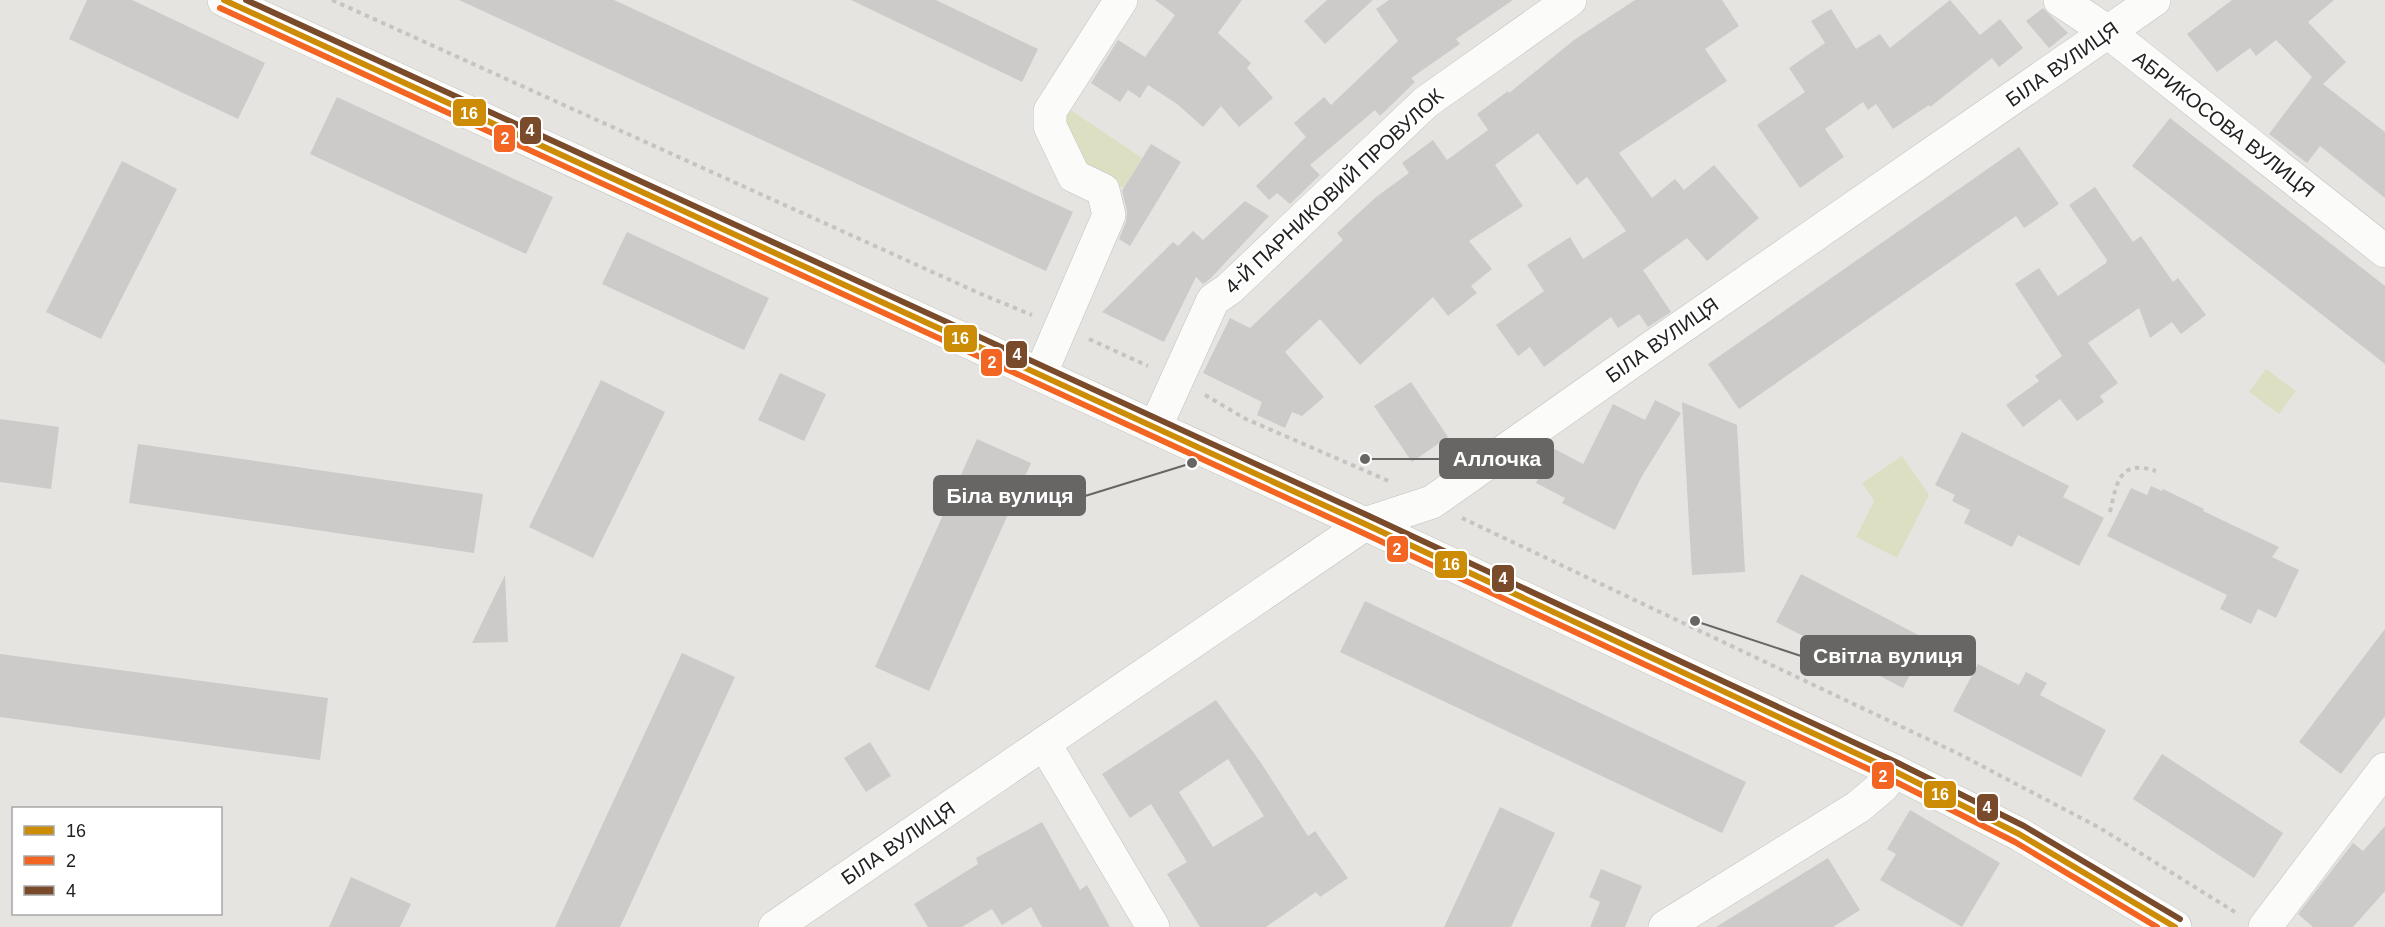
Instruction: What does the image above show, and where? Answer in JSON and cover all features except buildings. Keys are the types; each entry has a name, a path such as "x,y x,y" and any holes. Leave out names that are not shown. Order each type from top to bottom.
{"street":[{"path":"224,0 1365,524 1894,771 2019,834 2175,927"},
{"path":"1040,375 1109,215 1103,190 1074,176 1050,126 1050,111 1121,0"},
{"name":"4-Й ПАРНИКОВИЙ ПРОВУЛОК","path":"1155,428 1213,300 1229,289 1426,102 1570,0"},
{"name":"АБРИКОСОВА ВУЛИЦЯ","path":"2060,0 2108,32 2385,251"},
{"name":"БІЛА ВУЛИЦЯ","path":"781,926 1365,524 1432,502 1601,382 2154,0"},
{"path":"1044,743 1153,927"},
{"path":"2252,921 2385,769"},
{"path":"1665,927 1858,807 1883,786 1894,771"}],"path":[{"path":"332,0 971,290 1178,379 1246,419 1392,483"},
{"path":"2110,512 2118,478 2132,467 2143,466 2156,471"},
{"path":"1461,518 1959,754 2100,828 2252,921"}],"green space":[{"path":"1066,107 1142,158 1124,188 1078,164 1064,124"},
{"path":"2266,369 2296,391 2279,414 2249,392"},
{"path":"1902,456 1929,495 1897,558 1856,537 1874,501 1862,483"}],"transit line":[{"name":"16","path":"224,0 1365,524 1894,771 2019,834 2175,927"},
{"name":"4","path":"246,0 1369,516 1898,763 2024,826 2180,919"},
{"name":"2","path":"220,8 1361,532 1890,779 2015,842 2157,927"}],"place":[{"name":"Аллочка","path":"1365,459"},
{"name":"Біла вулиця","path":"1192,463"},
{"name":"Світла вулиця","path":"1695,621"}]}
